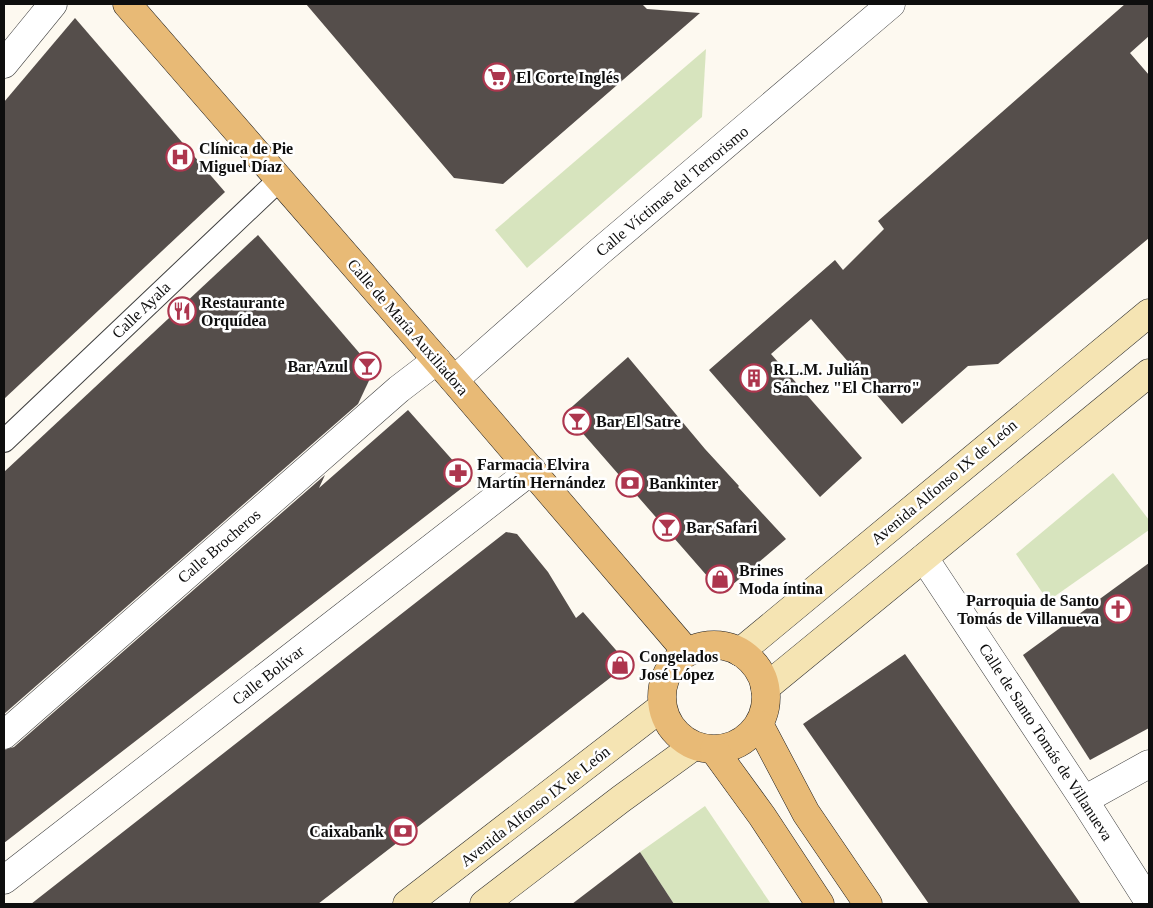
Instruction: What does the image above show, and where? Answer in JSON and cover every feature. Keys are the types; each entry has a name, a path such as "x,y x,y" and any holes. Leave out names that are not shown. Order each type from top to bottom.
{"main road":[{"name":"Calle de María Auxiliadora","path":"127,4 446,370 687,652"},
{"name":"Avenida Alfonso IX de León","path":"740,652 1149,313"},
{"path":"766,688 1149,372"},
{"path":"484,904 621,799 704,748 740,743 758,724 765,707 766,688 757,668 740,652 724,646 705,646 687,652 675,662 666,675 662,691 662,707 668,723 679,736 704,748 775,836 820,904"},
{"name":"Avenida Alfonso IX de León","path":"407,904 662,707"},
{"path":"758,724 806,813 868,904"}],"street":[{"path":"4,64 53,4"},
{"name":"Calle Víctimas del Terrorismo","path":"446,370 598,253 891,4"},
{"name":"Calle Ayala","path":"4,441 279,180"},
{"name":"Calle Brocheros","path":"4,735 399,389 446,370"},
{"name":"Calle Bolívar","path":"4,880 532,470"},
{"name":"Calle de Santo Tomás de Villanueva","path":"924,558 1149,902"},
{"path":"1084,800 1149,764"}],"green space":[{"path":"706,49 702,117 527,268 495,230"},
{"path":"1113,473 1149,520 1149,530 1048,601 1016,554"},
{"path":"705,806 771,904 674,904 640,852"}],"building":[{"name":"El Corte Inglés","path":"306,4 642,4 647,9 700,13 503,184 454,178"},
{"path":"1125,4 1149,4 1149,36 1130,53 1149,75 1149,238 998,364 968,366 902,424 811,319 771,354 862,458 820,497 709,370 835,260 843,270 884,229 878,221"},
{"path":"75,18 225,192 4,399 4,102"},
{"path":"258,235 374,370 358,404 4,714 4,472"},
{"path":"628,357 705,449 786,539 731,586 715,585 565,413"},
{"path":"408,410 471,481 4,843 4,750 14,747 325,475 319,488"},
{"path":"506,532 517,534 548,572 576,618 583,612 628,664 318,904 31,904"},
{"name":"Parroquia de Santo Tomás de Villanueva","path":"1149,563 1149,728 1090,760 1023,655"},
{"path":"905,654 1081,904 929,904 803,724"},
{"path":"640,852 674,904 572,904"}],"place":[{"name":"El Corte Inglés","path":"497,77"},
{"name":"Clínica de Pie Miguel Díaz","path":"180,157"},
{"name":"Restaurante Orquídea","path":"182,311"},
{"name":"Bar Azul","path":"367,366"},
{"name":"R.L.M. Julián Sánchez \"El Charro\"","path":"754,378"},
{"name":"Bar El Satre","path":"577,421"},
{"name":"Farmacia Elvira Martín Hernández","path":"458,473"},
{"name":"Bankinter","path":"630,483"},
{"name":"Bar Safari","path":"667,527"},
{"name":"Brines Moda íntina","path":"720,579"},
{"name":"Parroquia de Santo Tomás de Villanueva","path":"1118,609"},
{"name":"Congelados José López","path":"620,665"},
{"name":"Caixabank","path":"403,831"}]}
